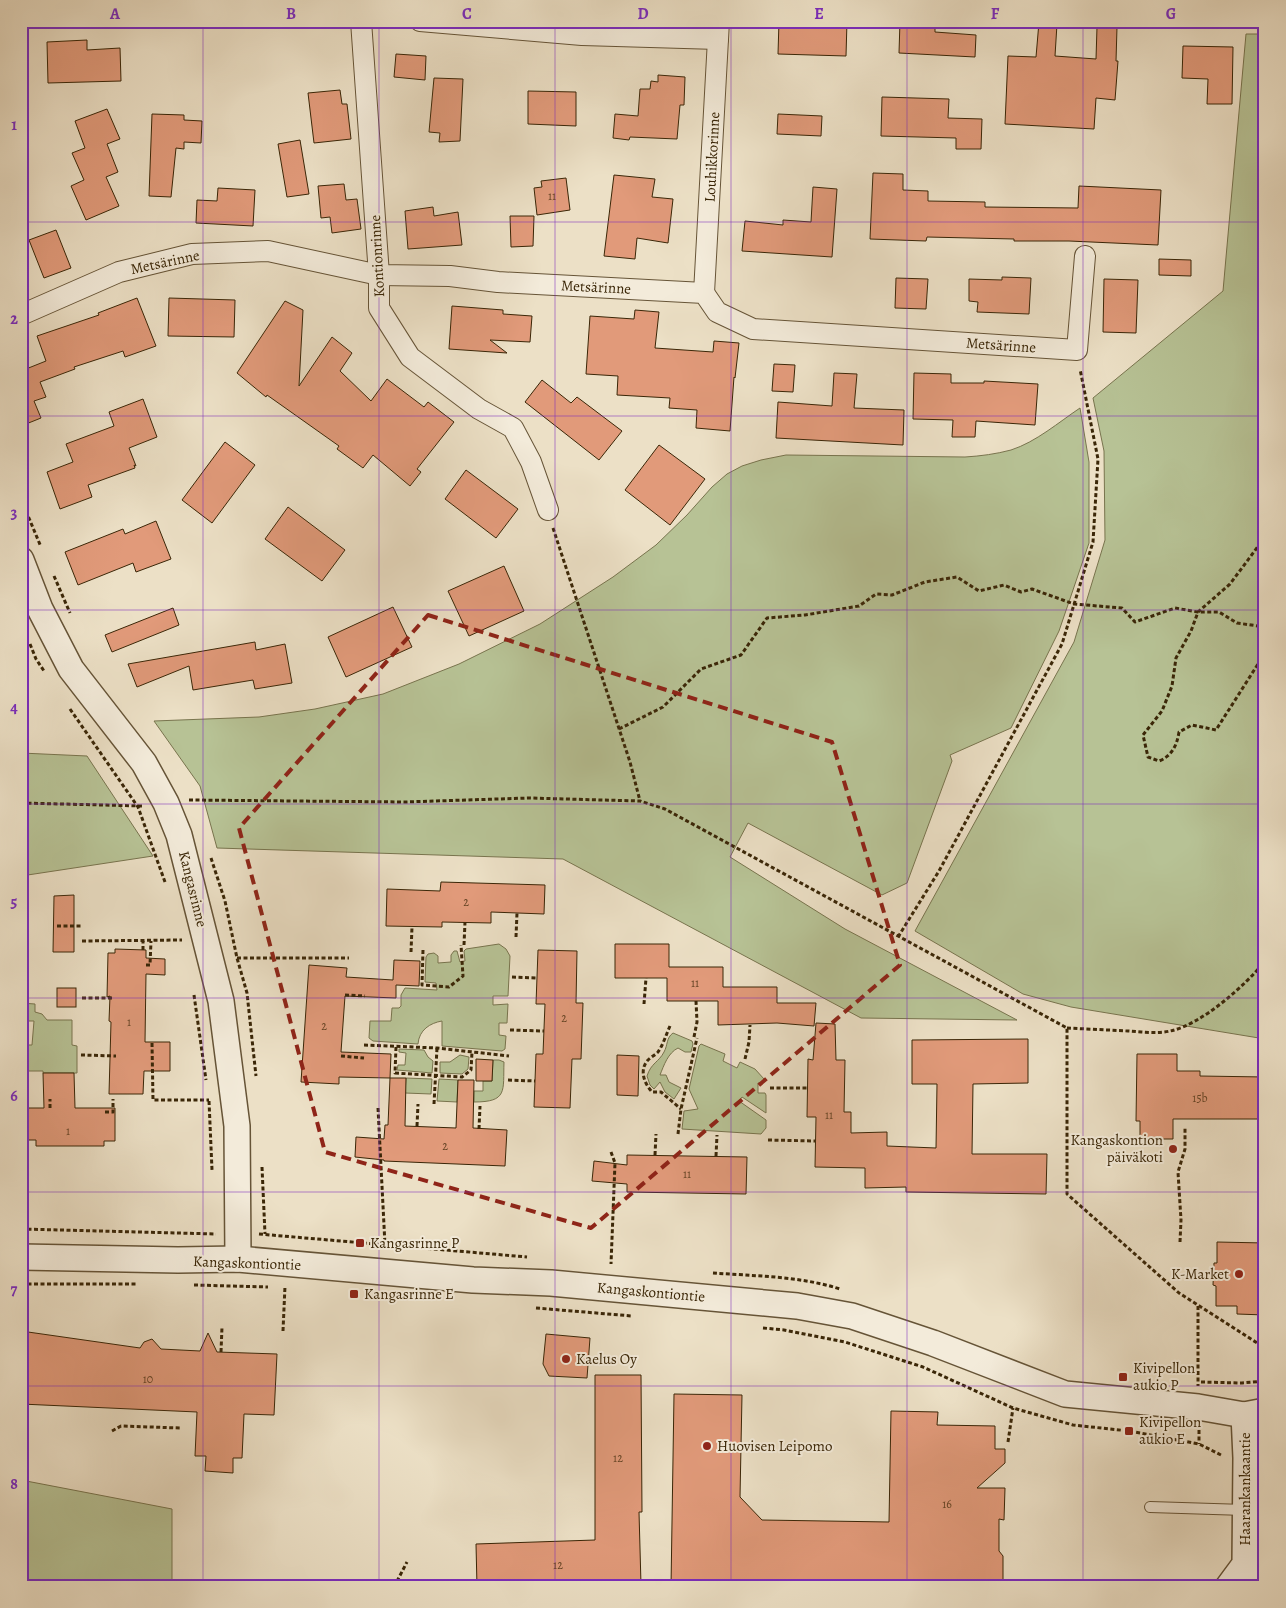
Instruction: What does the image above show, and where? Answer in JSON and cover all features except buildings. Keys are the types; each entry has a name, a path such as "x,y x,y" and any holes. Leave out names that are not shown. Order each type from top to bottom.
{"street":[{"name":"Kontionrinne","path":"361,21 379,276 379,308 410,357 479,409 513,428 531,462 548,510"},
{"path":"420,21 582,28 718,30"},
{"name":"Louhikkorinne","path":"704,292 718,30"},
{"name":"Metsärinne","path":"21,315 119,272 192,254 268,251 379,276 450,276 498,282 704,292 717,312 753,329 1077,350"},
{"path":"1077,350 1085,256"},
{"name":"Kangasrinne","path":"21,560 40,609 71,669 144,764 166,803 179,835 221,1001 236,1126 238,1259"},
{"name":"Kangaskontiontie","path":"21,1257 178,1260 238,1259 796,1306 852,1316 933,1343 1065,1394 1254,1413"},
{"name":"Haarankankaantie","path":"1228,1587 1245,1564 1246,1458 1254,1413"},
{"name":"Haarankankaantie","path":"1245,1564 1263,1587"}],"lane":[{"path":"1150,1507 1246,1510"}],"path":[{"path":"898,937 939,872 1062,644 1093,542 1098,459 1077,350"},
{"path":"548,510 620,729 640,801"},
{"path":"1265,537 1230,584 1198,612 1191,631 1176,658 1172,686 1162,711 1143,734 1148,757 1159,761 1166,759 1177,745 1179,732 1192,725 1216,730 1265,652"},
{"path":"620,729 663,707 701,669 741,655 767,618 805,615 859,606 876,594 892,595 925,582 957,577 979,591 1004,585 1021,592 1032,589 1074,604 1122,608 1135,622 1175,608 1198,612 1219,612 1238,623 1265,627"},
{"path":"21,803 138,807 191,800 404,802 529,798 640,801 665,809 1067,1028 1152,1032 1171,1031 1209,1014 1265,961"},
{"path":"138,807 168,890"},
{"path":"516,937 517,913"},
{"path":"422,950 422,985 449,987 463,976 465,922"},
{"path":"56,926 82,926"},
{"path":"411,952 412,926"},
{"path":"181,932 184,948"},
{"path":"82,941 182,940"},
{"path":"143,941 143,950"},
{"path":"146,965 150,965 151,941"},
{"path":"237,958 349,958"},
{"path":"512,977 537,978"},
{"path":"644,1004 646,978"},
{"path":"193,991 206,1080"},
{"path":"345,995 365,996"},
{"path":"82,998 112,998"},
{"path":"678,1134 695,1038 697,1022 696,1001"},
{"path":"745,1059 750,1025"},
{"path":"670,1026 657,1053 648,1060 644,1067 643,1078 652,1092 661,1092 681,1109"},
{"path":"1067,1028 1067,1194 1178,1294 1265,1348"},
{"path":"510,1030 544,1032"},
{"path":"152,1043 153,1100 208,1100"},
{"path":"364,1045 436,1048 509,1056"},
{"path":"396,1046 395,1073 462,1077 471,1070 472,1052"},
{"path":"434,1104 436,1048"},
{"path":"81,1055 116,1056"},
{"path":"341,1056 364,1058"},
{"path":"508,1080 535,1081"},
{"path":"770,1088 807,1088"},
{"path":"207,1090 213,1179"},
{"path":"50,1099 50,1108"},
{"path":"105,1112 113,1112 113,1100"},
{"path":"417,1126 418,1104"},
{"path":"479,1129 480,1106"},
{"path":"378,1108 385,1245"},
{"path":"1180,1242 1181,1220 1178,1172 1185,1149 1185,1128"},
{"path":"655,1155 656,1134"},
{"path":"716,1156 717,1135"},
{"path":"768,1140 816,1141"},
{"path":"611,1152 615,1163 611,1264"},
{"path":"21,1284 138,1284"},
{"path":"187,1285 285,1287"},
{"path":"1198,1306 1199,1444"},
{"path":"531,1307 638,1316"},
{"path":"221,1352 222,1327"},
{"path":"755,1327 784,1330 846,1342 923,1367 1013,1408 1073,1425 1129,1431 1199,1444 1223,1456 1246,1458"},
{"path":"1008,1442 1013,1408"},
{"path":"112,1431 121,1426 180,1428"},
{"path":"394,1587 407,1562"}],"highlighted area":[{"path":"428,615 832,742 900,965 591,1228 325,1152 239,828"}],"green space":[{"path":"1246,34 1265,34 1265,1039 1071,1007 1023,994 915,931 1074,642 1105,540 1104,451 1093,398 1223,291"},
{"path":"1080,408 1089,462 1089,543 1059,631 1011,728 950,755 952,761 907,883 882,895 748,823 730,857 845,929 1017,1020 861,1018 563,859 217,848 200,786 154,721 259,717 315,709 383,694 459,664 540,624 613,577 656,545 712,487 727,474 742,466 786,455 965,457 994,454 1011,450 1029,442"},
{"path":"21,753 87,756 153,856 21,876"},
{"path":"499,944 506,949 510,956 508,996 493,996 493,1005 508,1004 507,1023 499,1023 499,1035 506,1036 505,1049 502,1051 442,1046 442,1021 433,1023 426,1028 420,1035 418,1044 373,1041 369,1038 370,1021 391,1021 392,1008 399,1008 401,1006 401,995 405,988 437,990 436,983 425,982 426,957 428,954 434,953 438,956 438,963 451,962 451,955 454,951 457,951 460,962 465,961 464,951 466,949"},
{"path":"21,1003 35,1004 35,1012 42,1014 47,1020 72,1020 72,1045 77,1046 77,1073 27,1071 27,1045 32,1045 34,1021 21,1021"},
{"path":"673,1033 692,1041 693,1044 691,1052 685,1052 678,1048 672,1053 660,1075 666,1075 669,1082 681,1088 674,1099 665,1092 660,1082 654,1089 650,1085 647,1076 662,1055 669,1037"},
{"path":"701,1044 725,1054 723,1061 737,1068 740,1062 755,1069 764,1079 764,1082 758,1083 758,1093 765,1093 766,1095 766,1113 742,1097 739,1101 766,1120 766,1128 761,1134 682,1129 684,1111 698,1109 689,1089"},
{"path":"399,1049 424,1050 433,1061 432,1073 397,1070 398,1065 405,1065 406,1053 399,1052"},
{"path":"460,1055 469,1057 468,1069 462,1074 440,1073 440,1062 450,1062"},
{"path":"493,1060 504,1062 504,1080 501,1093 493,1100 474,1102 474,1091 483,1091 483,1081 492,1081"},
{"path":"406,1078 432,1079 431,1094 405,1093"},
{"path":"439,1079 458,1080 457,1102 437,1101"},
{"path":"21,1480 172,1509 172,1587 21,1587"}],"place":[{"name":"Kangaskontion päiväkoti","path":"1173,1149"},
{"name":"Kangasrinne P","path":"360,1243"},
{"name":"K-Market","path":"1239,1274"},
{"name":"Kangasrinne E","path":"354,1294"},
{"name":"Kaelus Oy","path":"566,1359"},
{"name":"Kivipellon aukio P","path":"1123,1377"},
{"name":"Kivipellon aukio E","path":"1129,1431"},
{"name":"Huovisen Leipomo","path":"707,1446"}]}
